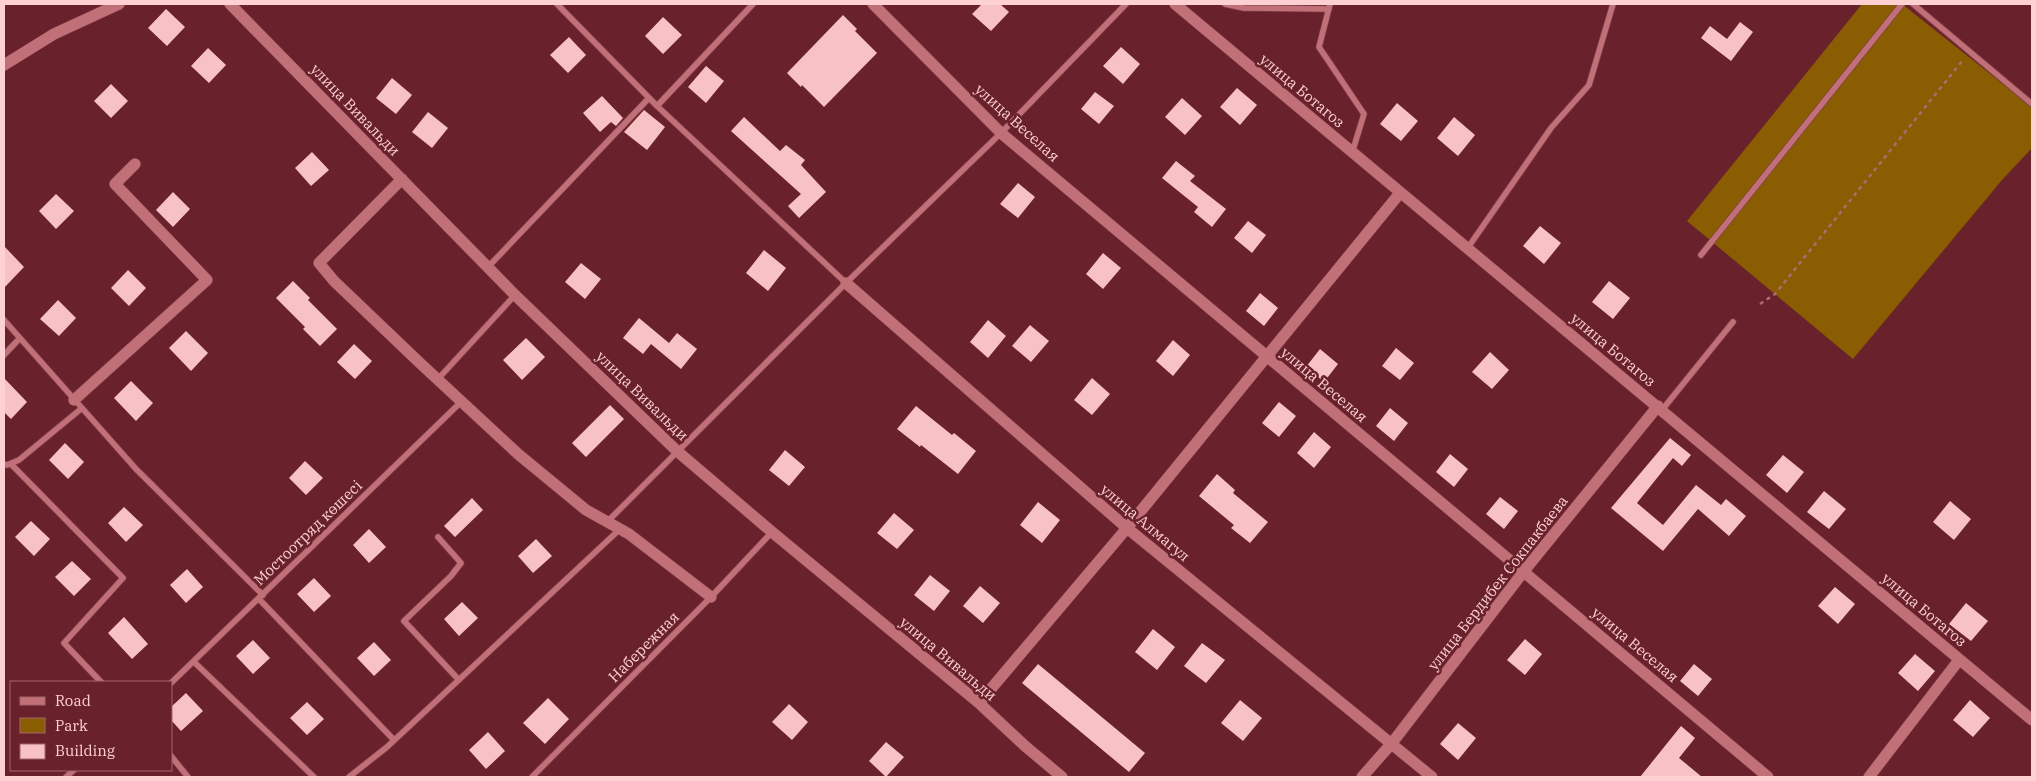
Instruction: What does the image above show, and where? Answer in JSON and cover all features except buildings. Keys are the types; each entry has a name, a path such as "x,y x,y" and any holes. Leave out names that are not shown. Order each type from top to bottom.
{"street":[{"path":"4,65 54,34 119,4"},
{"name":"улица Вивальди","path":"230,4 515,295 677,451 979,703 1062,777"},
{"name":"улица Веселая","path":"873,4 1001,133 1768,777"},
{"name":"улица Ботагоз","path":"1175,4 2032,720"},
{"path":"78,404 207,280 115,184 135,164"},
{"path":"402,179 319,263 334,281 518,454 586,510 629,534 711,597"},
{"path":"979,703 1127,528 1400,193"},
{"name":"улица Алмагул","path":"846,283 1127,528 1432,777"},
{"name":"улица Бердибек Сокпакбаева","path":"1362,777 1392,743 1524,571 1660,408"},
{"path":"1869,777 1959,660"}],"lane":[{"path":"557,4 657,106 846,283"},
{"path":"657,106 753,4"},
{"path":"607,522 846,283 1001,133 1126,4"},
{"path":"1225,4 1244,8 1329,6 1319,47 1364,114 1352,153"},
{"path":"1468,249 1552,128 1589,85 1613,4"},
{"path":"1701,255 1902,4"},
{"path":"1913,4 2032,104"},
{"path":"488,267 649,98"},
{"path":"438,379 515,295"},
{"path":"4,320 136,468 261,597 394,740"},
{"path":"1660,408 1733,322"},
{"path":"4,355 19,339"},
{"name":"Мостоотряд көшесі","path":"172,682 462,402"},
{"path":"4,464 8,465 19,460 78,404"},
{"path":"11,464 123,578 64,643 100,681"},
{"path":"349,777 394,740 620,529"},
{"name":"Набережная","path":"532,777 711,597 772,532"},
{"path":"438,537 461,563 451,576 404,621 459,680"},
{"path":"194,662 314,777"},
{"path":"172,757 188,777"}],"path":[{"path":"1760,304 1775,294 1967,55"}],"green space":[{"path":"1862,4 1902,4 2032,107 2032,148 2002,180 1853,359 1687,221"}]}
